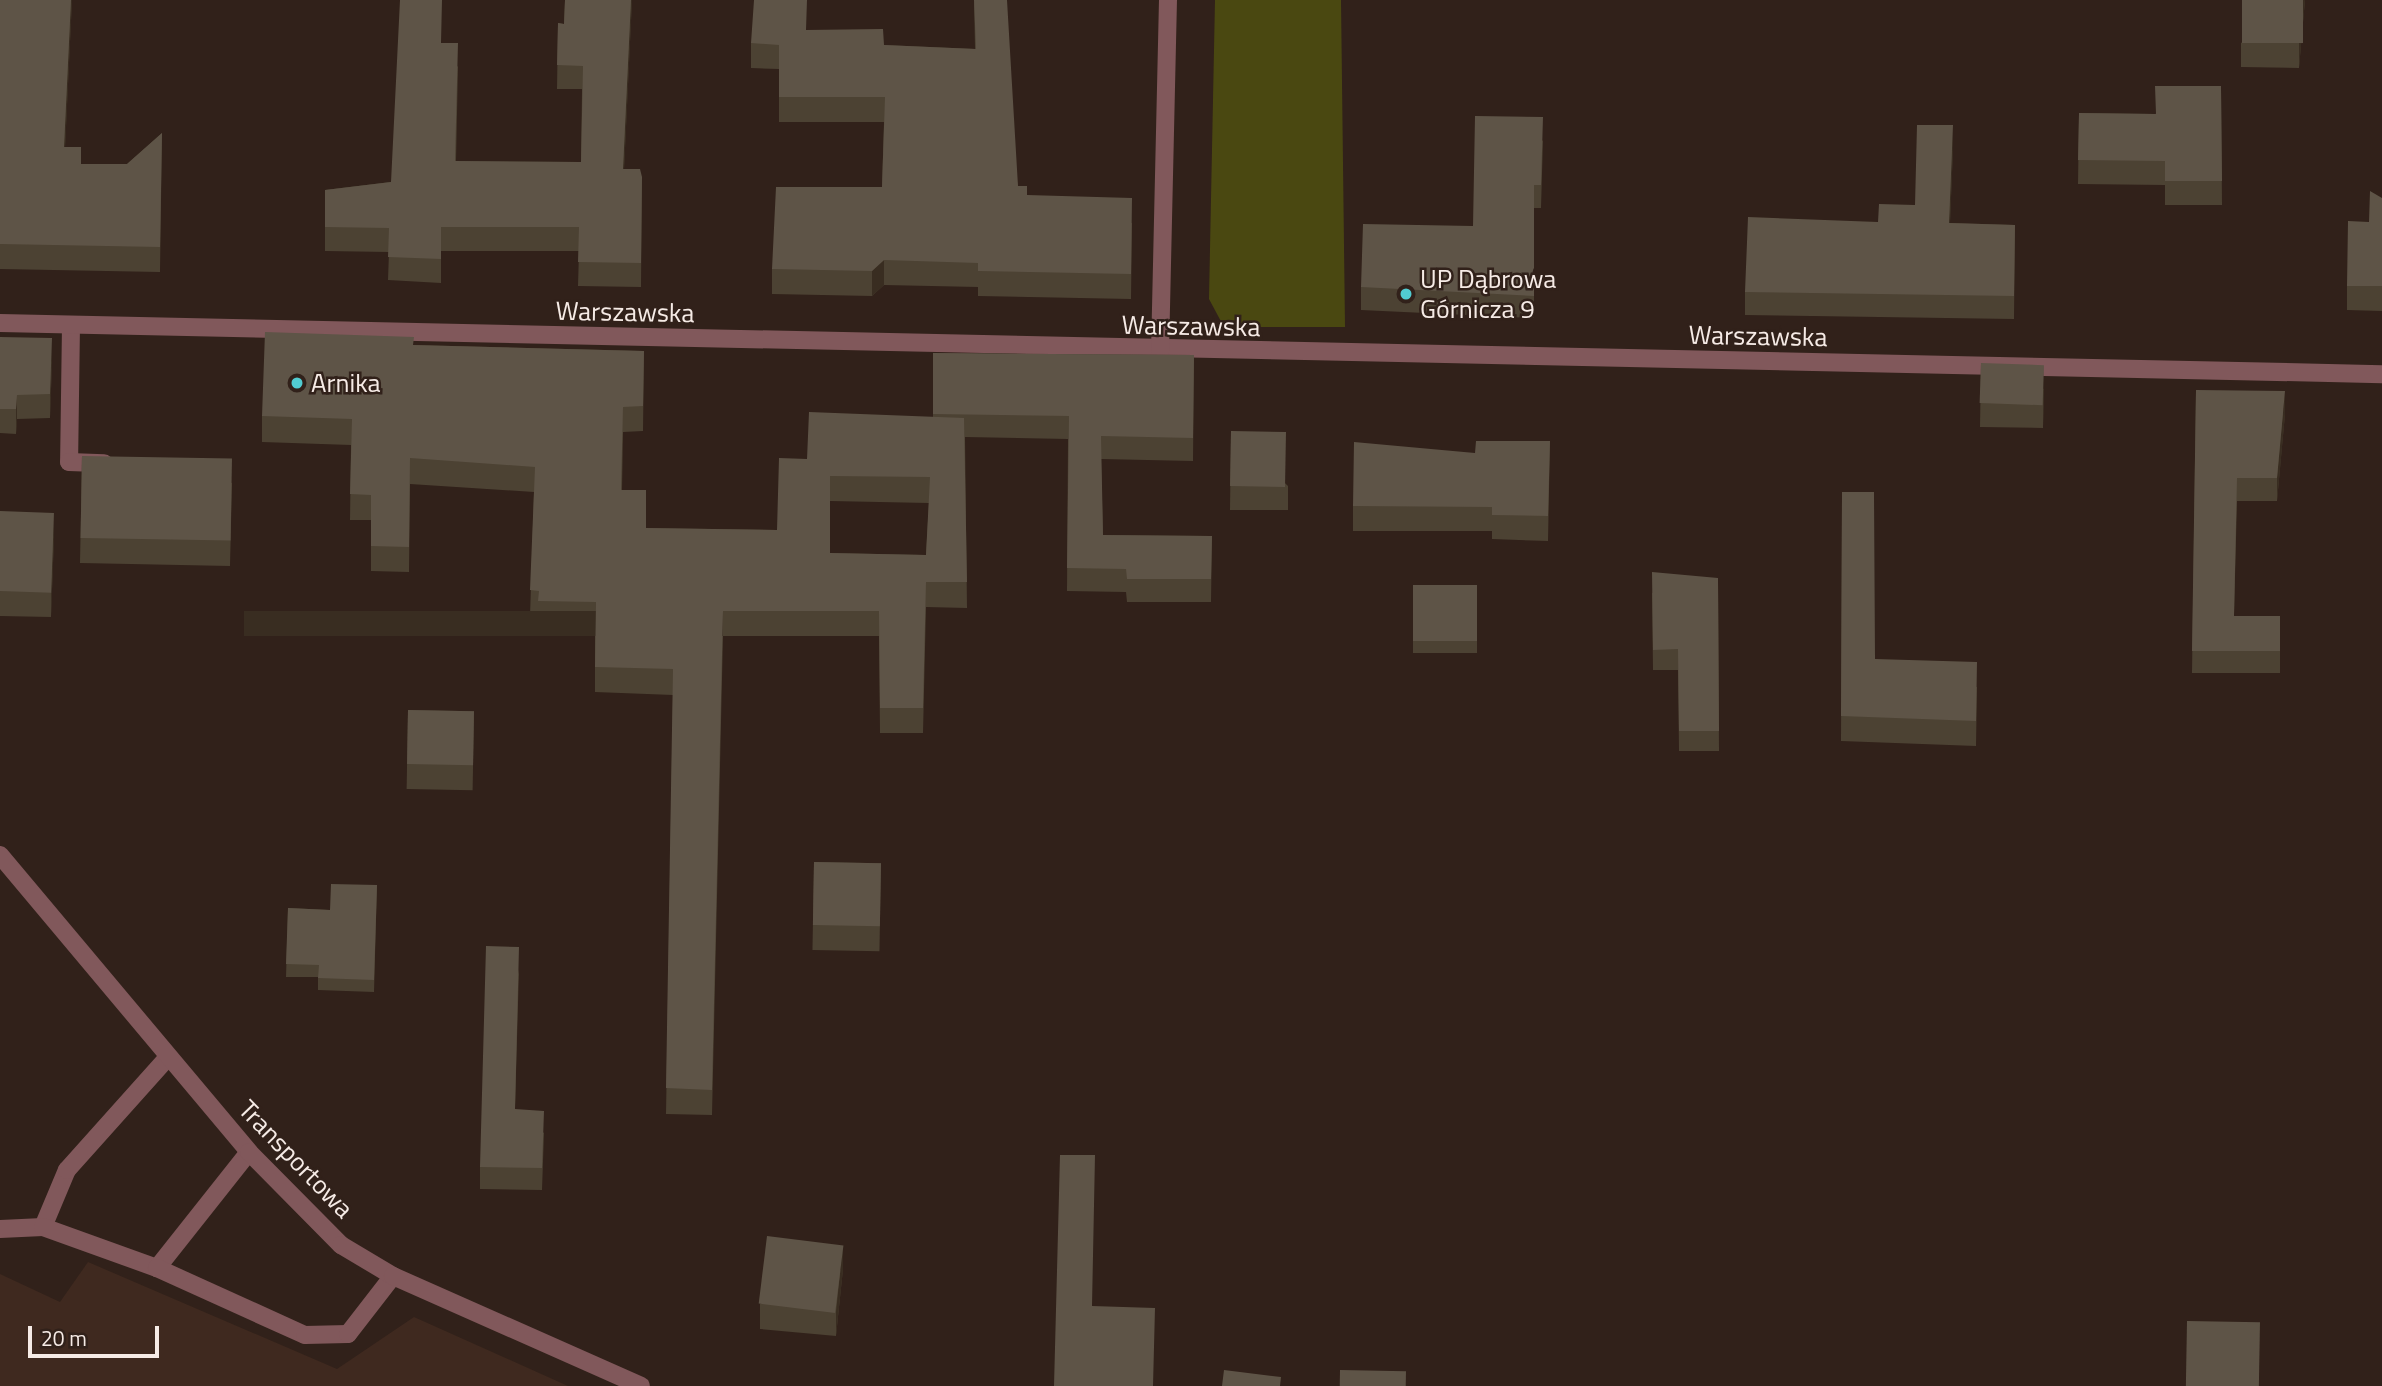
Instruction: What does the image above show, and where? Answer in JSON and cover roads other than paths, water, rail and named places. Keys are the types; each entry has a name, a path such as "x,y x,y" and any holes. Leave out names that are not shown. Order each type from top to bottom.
{"street":[{"path":"1160,352 1168,0"},
{"name":"Warszawska","path":"0,323 1160,352 2382,374"},
{"path":"71,325 69,462 122,463"},
{"name":"Transportowa","path":"0,855 167,1058 249,1152 341,1245 393,1276 641,1386"},
{"path":"43,1227 67,1170 167,1058"},
{"path":"157,1268 249,1152"},
{"path":"0,1229 43,1227 157,1268 305,1335 348,1334 393,1276"}],"place":[{"name":"UP Dąbrowa Górnicza 9","path":"1406,294"},
{"name":"Arnika","path":"297,383"}]}
